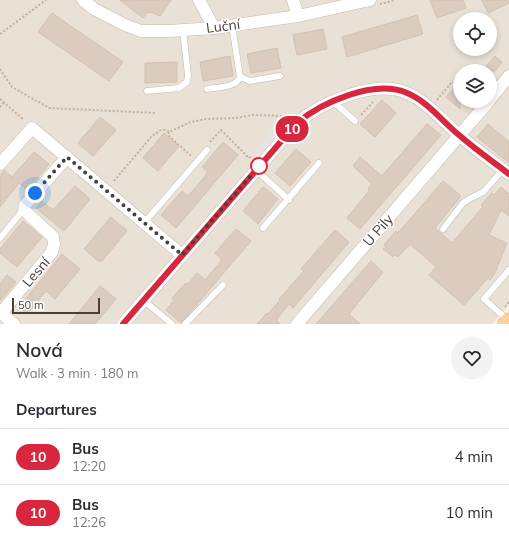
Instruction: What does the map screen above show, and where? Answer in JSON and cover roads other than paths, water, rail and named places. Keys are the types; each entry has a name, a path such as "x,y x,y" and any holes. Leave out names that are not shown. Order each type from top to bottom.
{"street":[{"name":"Luční","path":"83,0 94,9 125,25 141,31 214,28 298,16 370,0"},
{"path":"199,0 214,28"},
{"path":"293,0 298,16"},
{"name":"U Pily","path":"497,90 509,76"},
{"path":"123,324 256,165 297,123 308,114 334,100 353,94 374,90 399,90 418,99 460,136 506,172"},
{"name":"U Pily","path":"297,324 483,108"},
{"path":"0,164 32,128 182,255"},
{"path":"24,209 24,205 67,157"},
{"name":"Lesní","path":"14,324 1,312 52,252 54,244 53,237 24,209"}],"lane":[{"path":"208,89 236,83 240,77 232,25"},
{"path":"147,91 179,88 187,82 188,75 183,30"},
{"path":"240,77 250,81 280,76"},
{"path":"334,100 337,105 355,121"},
{"path":"144,222 207,150"},
{"path":"263,228 289,200 319,162"},
{"path":"256,165 289,200"},
{"path":"443,229 463,203 482,192 506,172"},
{"path":"0,238 24,209"},
{"path":"509,270 484,299 509,322"},
{"path":"185,324 223,285"},
{"path":"144,300 172,324"}]}
